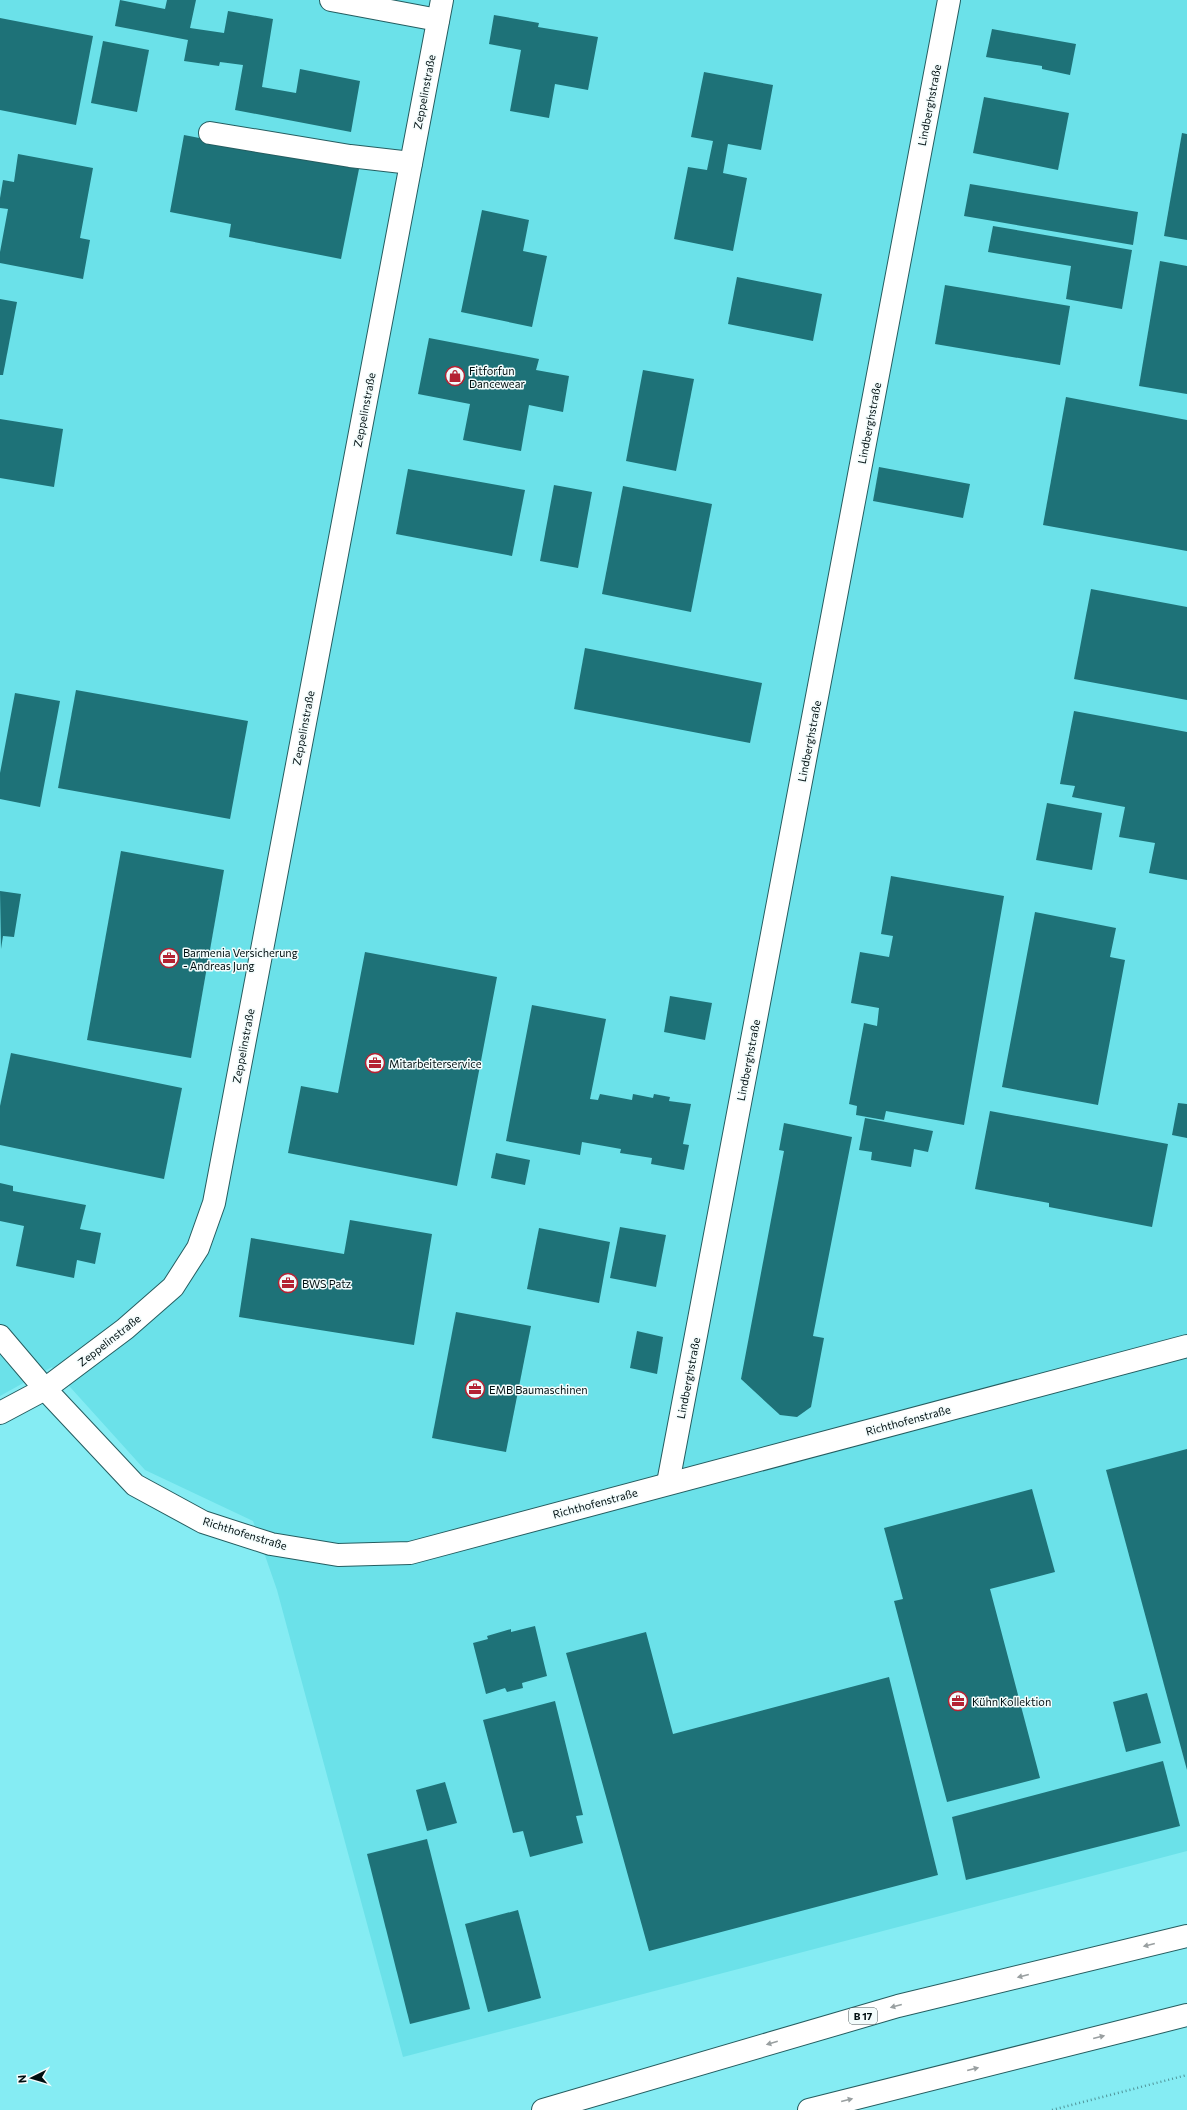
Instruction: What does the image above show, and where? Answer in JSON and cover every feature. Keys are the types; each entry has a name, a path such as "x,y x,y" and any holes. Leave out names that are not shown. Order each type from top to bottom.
{"main road":[{"path":"331,0 440,10"},
{"name":"Lindberghstraße","path":"668,1483 949,0"},
{"name":"Zeppelinstraße","path":"0,1413 45,1389 125,1329 173,1287 198,1248 214,1203 440,10"},
{"path":"210,133 350,156 411,163"},
{"name":"Richthofenstraße","path":"0,1336 45,1389 135,1485 202,1522 271,1544 338,1555 410,1553 668,1483 1187,1346"},
{"name":"B 17","path":"543,2110 898,2006 1187,1936"},
{"path":"809,2110 1187,2015"}],"path":[{"path":"1052,2110 1187,2075"}],"shaded area":[{"path":"0,0 1187,0 1187,1851 403,2057 277,1590 253,1521 145,1470 52,1367 0,1396"}],"building":[{"path":"120,0 165,9 167,0 196,0 190,28 224,33 228,11 273,19 262,87 296,93 300,69 360,81 351,132 235,110 243,65 220,62 219,66 184,61 188,40 115,26"},
{"path":"494,15 539,23 538,27 598,37 588,90 555,84 549,118 510,111 521,50 489,44"},
{"path":"0,18 93,36 76,125 0,110"},
{"path":"992,29 1076,44 1070,75 1042,69 1042,66 986,57"},
{"path":"103,41 149,50 137,112 91,103"},
{"path":"704,72 773,85 761,150 728,144 723,173 747,178 733,251 674,239 688,167 707,170 713,141 691,137"},
{"path":"984,97 1069,113 1058,170 973,153"},
{"path":"1182,133 1187,134 1187,240 1164,236"},
{"path":"184,135 359,169 341,259 229,237 231,224 170,212"},
{"path":"18,154 93,168 80,238 90,240 83,279 0,263 0,252 8,209 0,208 0,198 3,180 14,182"},
{"path":"970,184 1138,212 1133,245 964,216"},
{"path":"482,210 529,220 523,251 547,256 532,327 461,312"},
{"path":"993,226 1132,250 1122,309 1066,299 1071,266 988,252"},
{"path":"1160,261 1187,266 1187,394 1139,386"},
{"path":"737,277 822,294 813,341 728,324"},
{"path":"945,285 1070,306 1060,365 935,344"},
{"path":"0,299 17,302 3,375 0,375"},
{"path":"429,338 539,359 536,370 569,376 563,412 529,405 521,451 463,440 470,404 418,394"},
{"path":"643,370 694,379 676,471 626,461"},
{"path":"1066,397 1187,420 1187,551 1043,525"},
{"path":"0,419 63,429 54,487 0,478"},
{"path":"879,467 970,484 963,518 873,501"},
{"path":"408,469 525,490 512,556 396,534"},
{"path":"554,485 592,492 578,568 540,561"},
{"path":"623,486 712,504 691,612 602,594"},
{"path":"1091,589 1187,607 1187,700 1074,679"},
{"path":"585,648 762,683 750,743 574,709"},
{"path":"76,690 248,721 230,819 58,788"},
{"path":"15,693 60,701 40,807 0,799 0,773"},
{"path":"1074,711 1187,732 1187,880 1149,873 1155,843 1119,837 1125,807 1072,797 1075,786 1060,784"},
{"path":"1047,803 1102,813 1092,870 1036,860"},
{"path":"121,851 224,870 191,1058 87,1040"},
{"path":"891,876 1004,896 964,1125 886,1111 884,1120 856,1115 857,1106 849,1104 864,1023 877,1026 879,1008 851,1003 860,952 889,957 893,936 881,934"},
{"path":"0,891 21,894 14,937 3,936 1,949"},
{"path":"1035,912 1116,928 1110,957 1125,960 1098,1105 1002,1087"},
{"path":"365,952 497,977 457,1186 288,1153 301,1086 338,1093"},
{"path":"670,996 712,1003 705,1040 664,1032"},
{"path":"532,1005 606,1019 590,1099 598,1100 600,1094 632,1100 633,1094 653,1098 654,1094 670,1097 669,1101 691,1104 683,1144 689,1145 684,1170 651,1164 652,1158 620,1153 621,1149 582,1142 580,1155 506,1141"},
{"path":"11,1053 182,1088 164,1179 0,1145 0,1106"},
{"path":"1178,1103 1187,1104 1187,1138 1172,1135"},
{"path":"990,1111 1168,1144 1152,1227 1049,1207 1049,1203 975,1189"},
{"path":"865,1118 933,1131 928,1152 914,1149 911,1167 871,1160 872,1152 859,1150"},
{"path":"784,1123 852,1137 813,1336 824,1338 811,1407 797,1417 780,1415 741,1379 784,1151 779,1150"},
{"path":"496,1153 530,1160 525,1185 491,1178"},
{"path":"0,1183 13,1186 13,1191 86,1205 80,1229 101,1233 95,1264 77,1260 74,1278 16,1266 24,1226 0,1221"},
{"path":"350,1220 432,1234 414,1345 239,1317 251,1238 344,1254"},
{"path":"620,1227 666,1235 656,1287 610,1278"},
{"path":"539,1228 610,1242 599,1303 527,1289"},
{"path":"456,1312 531,1326 506,1452 432,1438"},
{"path":"637,1331 663,1337 657,1374 630,1368"},
{"path":"1187,1449 1187,1770 1106,1470"},
{"path":"1032,1489 1055,1572 990,1589 1040,1778 947,1802 894,1601 903,1599 884,1528"},
{"path":"535,1626 547,1676 522,1683 523,1688 507,1692 505,1688 486,1694 473,1643 488,1639 487,1636 511,1629 511,1632"},
{"path":"646,1632 673,1734 889,1677 938,1875 649,1951 566,1653"},
{"path":"1147,1693 1161,1743 1126,1752 1113,1702"},
{"path":"555,1701 583,1815 576,1816 583,1843 530,1857 523,1831 513,1833 483,1720"},
{"path":"1163,1761 1180,1826 966,1880 952,1817"},
{"path":"445,1782 457,1823 427,1831 416,1790"},
{"path":"427,1839 470,2009 410,2024 367,1854"},
{"path":"518,1910 541,1998 488,2012 465,1924"}],"place":[{"name":"Fitforfun Dancewear","path":"455,376"},
{"name":"Barmenia Versicherung - Andreas Jung","path":"169,958"},
{"name":"Mitarbeiterservice","path":"375,1063"},
{"name":"BWS Patz","path":"288,1283"},
{"name":"EMB Baumaschinen","path":"475,1389"},
{"name":"Kühn Kollektion","path":"958,1701"}]}
